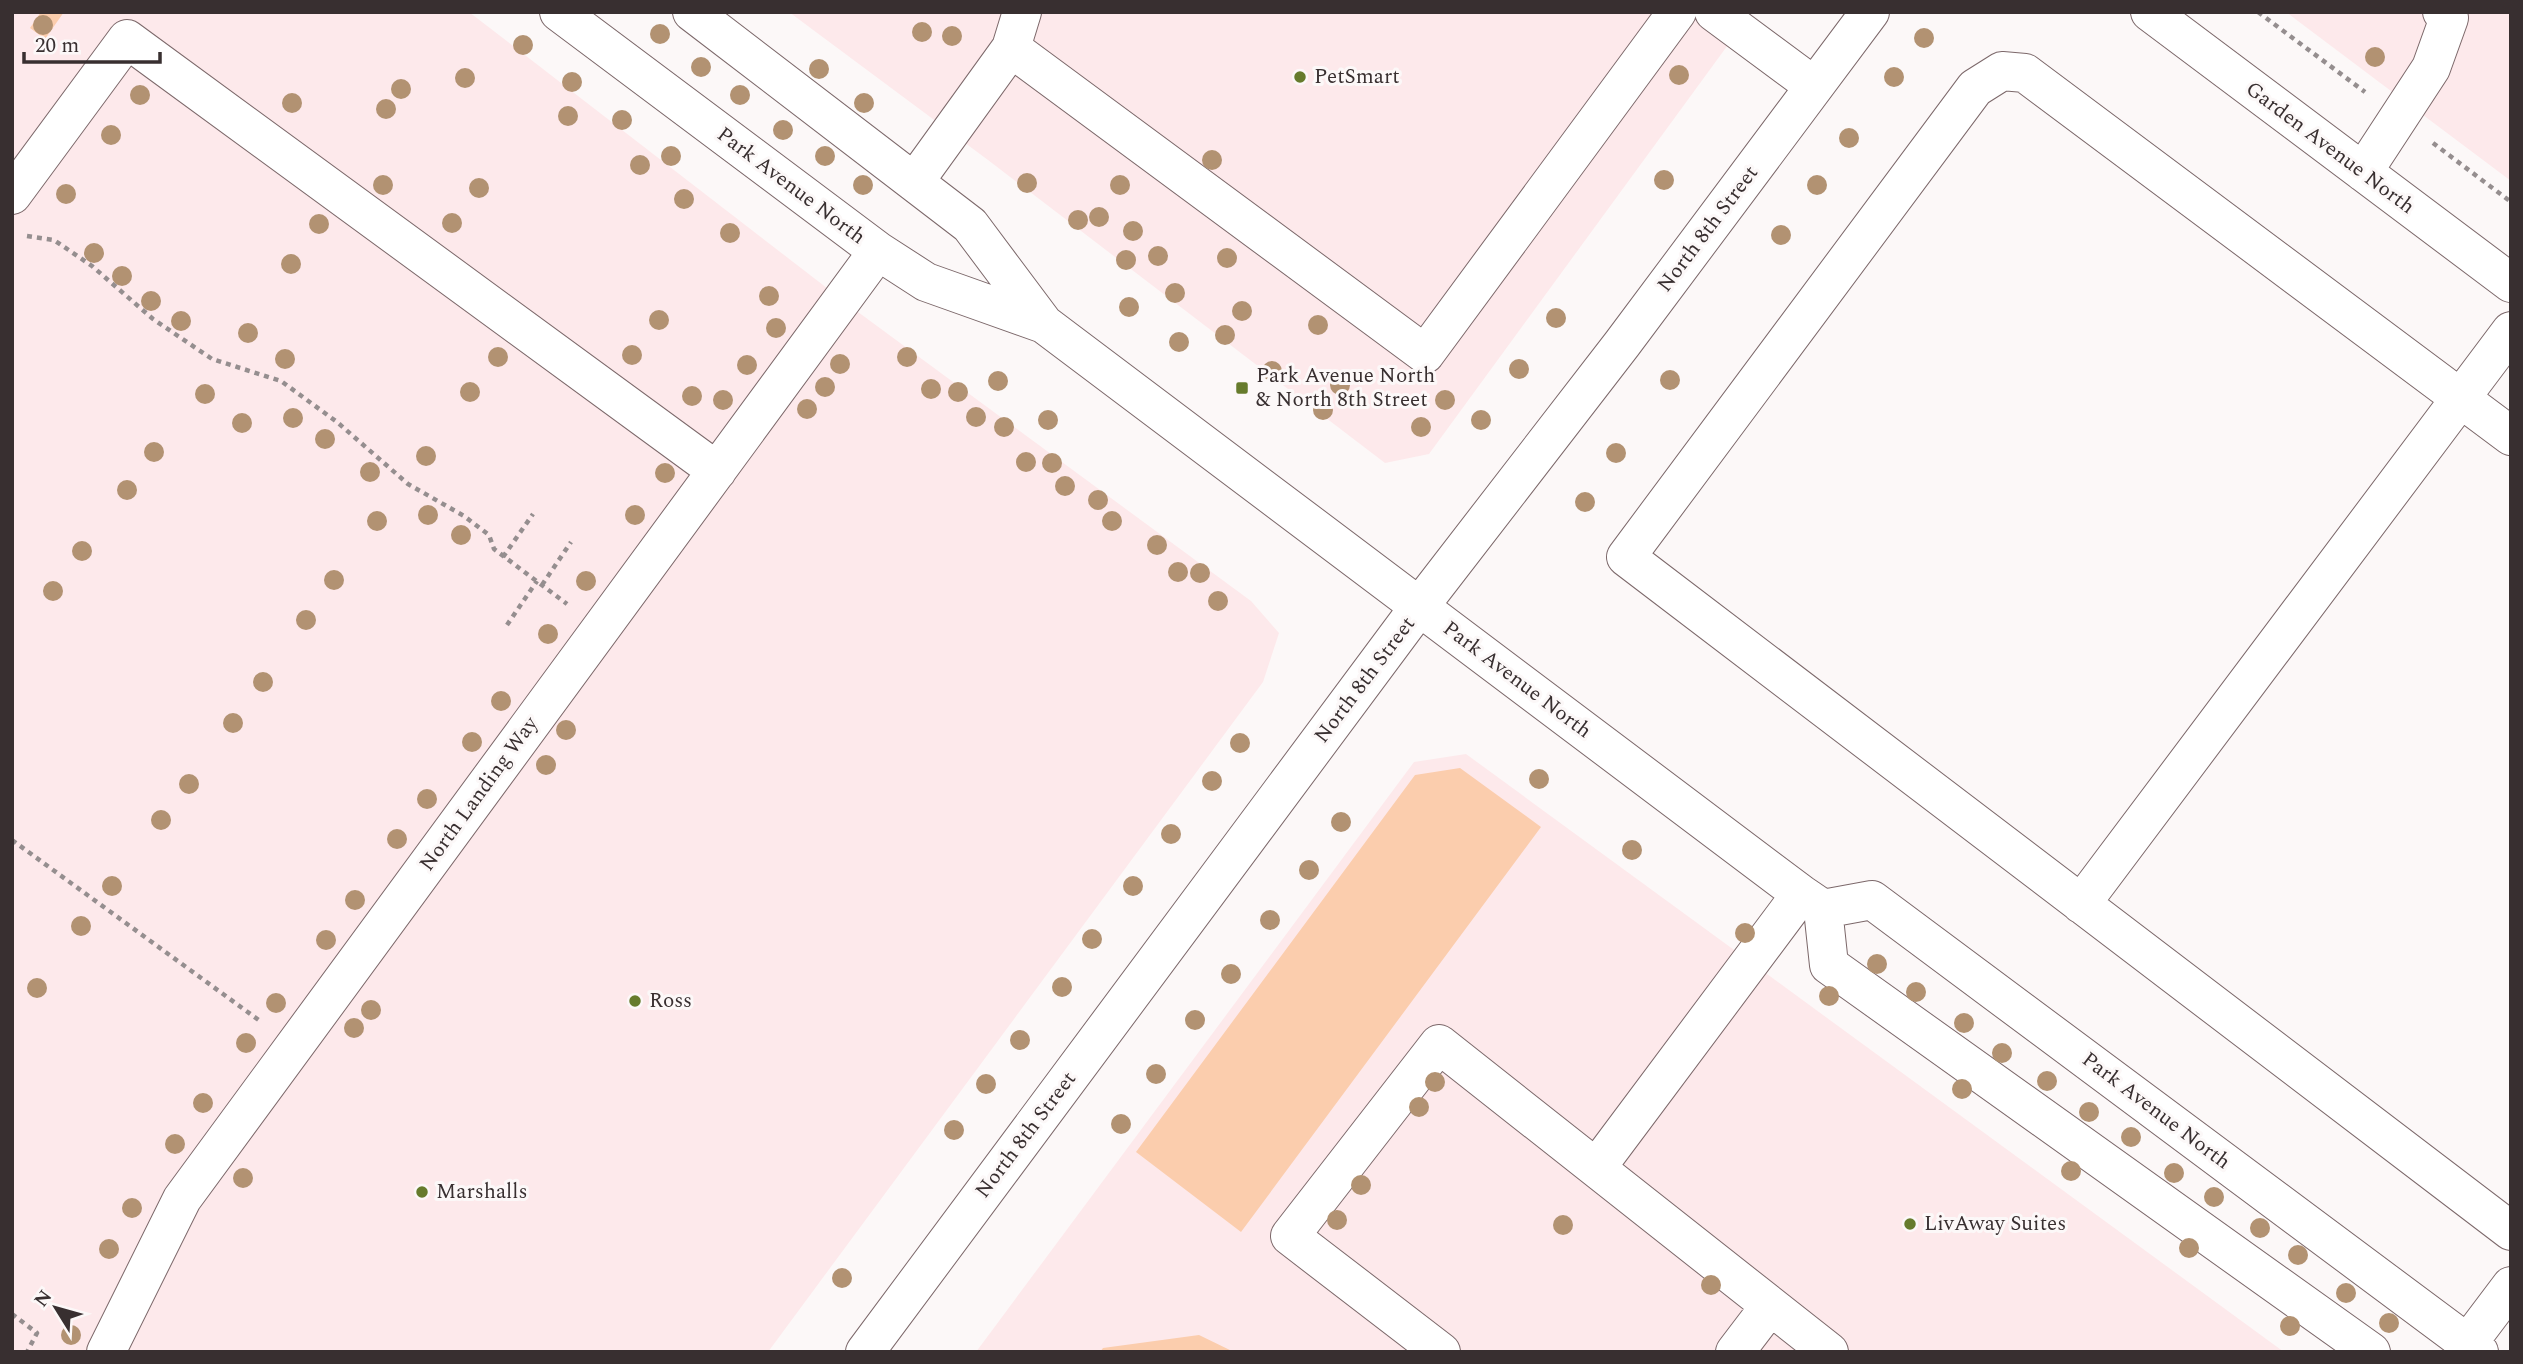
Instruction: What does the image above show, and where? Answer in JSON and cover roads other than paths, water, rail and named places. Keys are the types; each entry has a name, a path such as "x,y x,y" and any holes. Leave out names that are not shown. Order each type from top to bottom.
{"street":[{"name":"Park Avenue North","path":"559,12 878,251 926,282 1044,324"},
{"name":"Park Avenue North","path":"692,12 970,225 1044,324 1812,902 1872,900 2474,1348"},
{"path":"915,181 1011,48 1022,12"},
{"path":"1011,48 1425,354 1677,12"},
{"path":"1714,12 1814,86"},
{"name":"North 8th Street","path":"865,1352 1419,607 1622,344 1870,12"},
{"name":"Garden Avenue North","path":"2150,12 2511,283"},
{"path":"2363,172 2431,68 2449,18 2442,12"},
{"path":"12,195 127,39 717,471"},
{"path":"2511,436 2025,73 2002,71 1975,88 1626,557 2511,1231"},
{"name":"North Landing Way","path":"106,1352 182,1199 878,251"},
{"path":"2081,904 2511,331"},
{"path":"1597,1167 1812,902"},
{"path":"1812,902 1829,965 2371,1352"},
{"path":"1441,1352 1290,1236 1439,1044 1829,1352"},
{"path":"2474,1348 2511,1286"},
{"path":"1735,1352 1770,1307"}],"place":[{"name":"PetSmart","path":"1300,77"},
{"name":"Park Avenue North & North 8th Street","path":"1242,388"},
{"name":"Ross","path":"635,1001"},
{"name":"Marshalls","path":"422,1192"},
{"name":"LivAway Suites","path":"1910,1224"}]}
